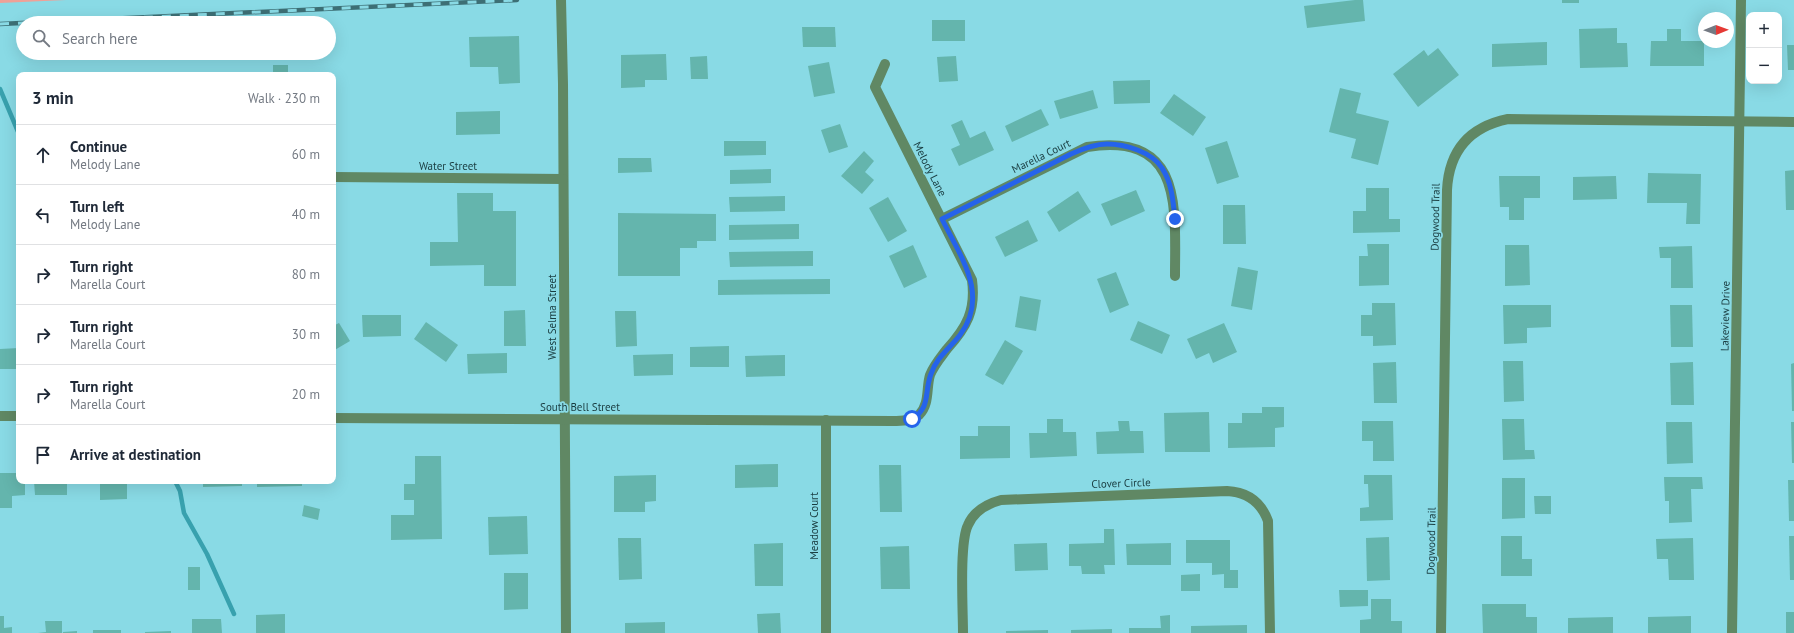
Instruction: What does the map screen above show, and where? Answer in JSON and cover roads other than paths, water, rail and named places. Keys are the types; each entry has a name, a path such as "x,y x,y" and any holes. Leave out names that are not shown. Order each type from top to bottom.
{"street":[{"name":"West Selma Street","path":"561,0 566,633"},
{"name":"Lakeview Drive","path":"1732,633 1741,0"},
{"name":"Melody Lane","path":"826,420 902,421 918,415 924,407 930,374 936,362 961,334 972,306 972,280 875,87 885,64"},
{"name":"Dogwood Trail","path":"1441,633 1448,178 1455,156 1465,141 1477,130 1487,125 1508,119 1794,122"},
{"name":"Marella Court","path":"942,219 1087,147 1106,144 1124,146 1151,157 1162,166 1169,181 1175,219 1175,276"},
{"name":"Water Street","path":"336,177 563,179"},
{"path":"0,416 16,416"},
{"name":"South Bell Street","path":"336,418 826,420"},
{"name":"Meadow Court","path":"826,420 826,633"},
{"name":"Clover Circle","path":"963,633 964,534 971,519 984,506 1001,500 1227,491 1243,493 1250,497 1261,507 1268,521 1270,633"}],"waterway":[{"path":"0,89 16,127"},
{"path":"176,484 180,491 184,513 207,554 234,614"}],"railway":[{"path":"172,16 517,0"},
{"path":"0,24 16,23"}]}
